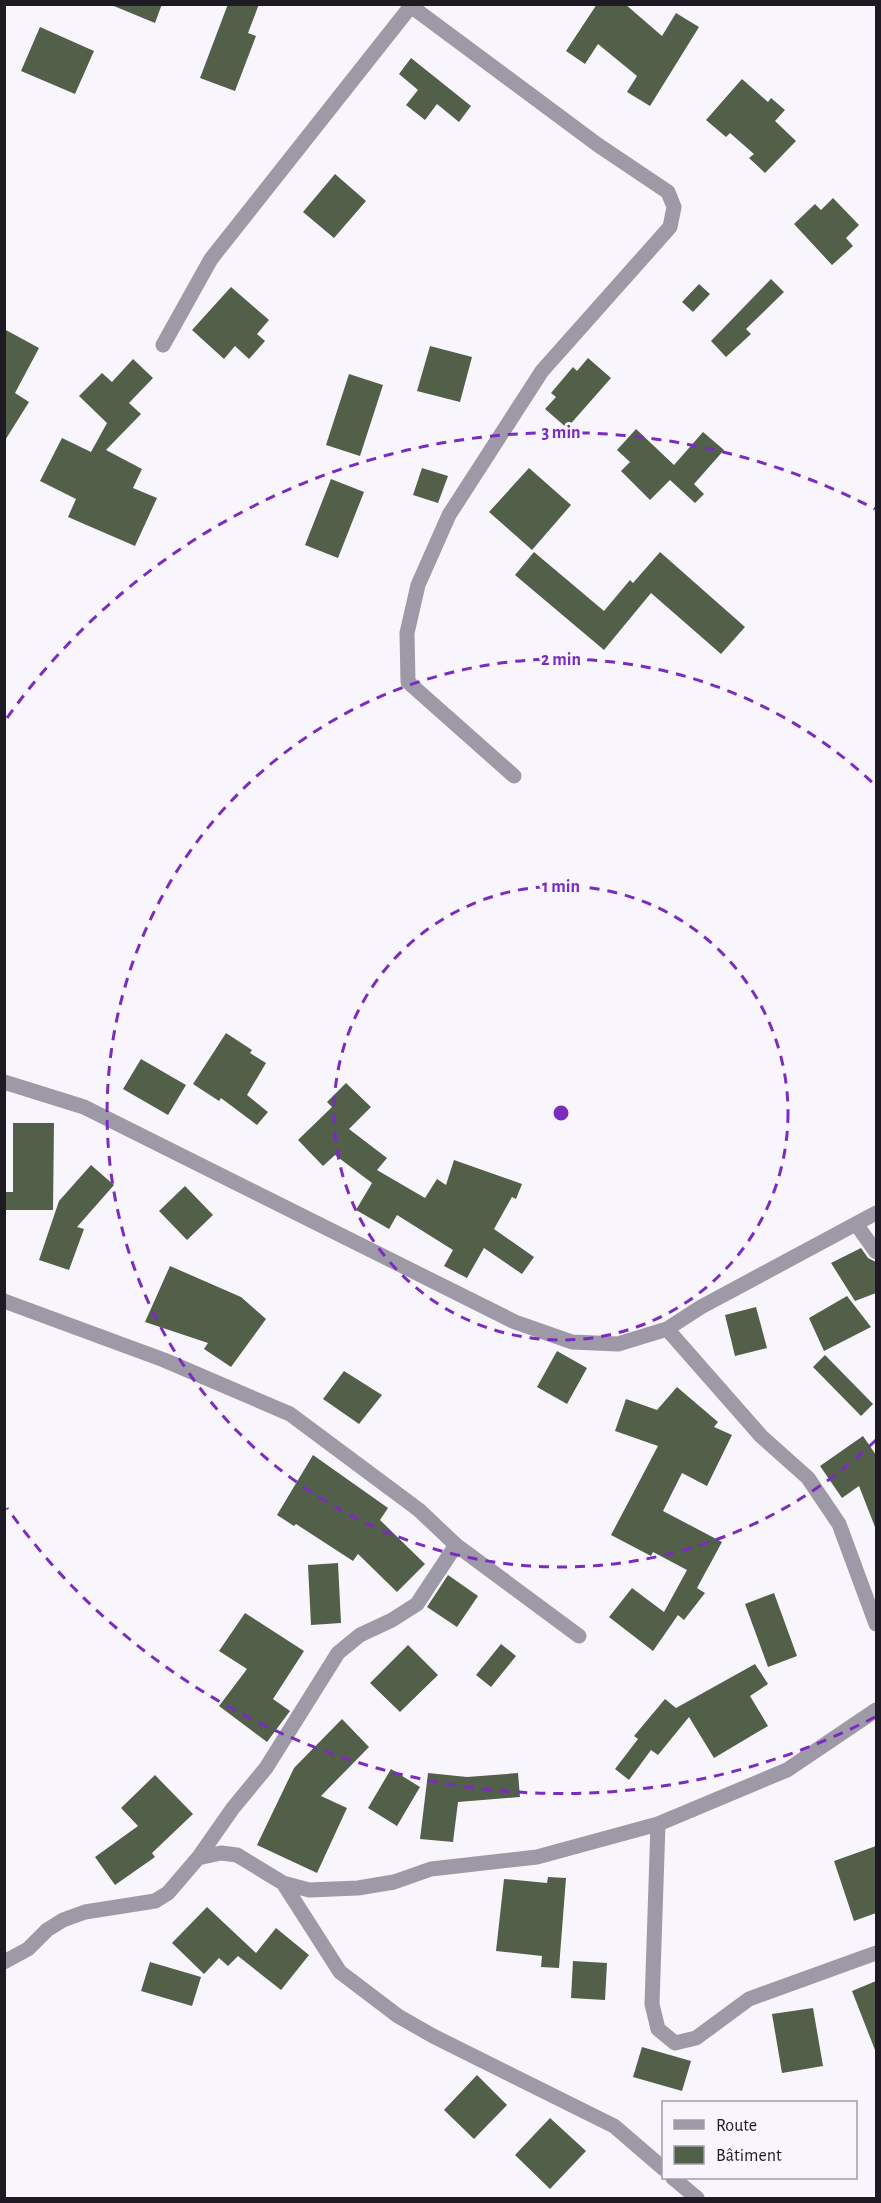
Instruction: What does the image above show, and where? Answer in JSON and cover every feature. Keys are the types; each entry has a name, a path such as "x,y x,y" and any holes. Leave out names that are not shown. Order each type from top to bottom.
{"street":[{"path":"163,345 211,259 410,5 598,146 668,192 674,207 670,227 542,371 449,514 418,585 407,633 408,682 514,776"},
{"path":"4,1082 84,1107 515,1322 572,1341 618,1344 667,1329 701,1307 876,1213"},
{"path":"856,1224 876,1252"},
{"path":"4,1301 164,1360 290,1414 419,1510 456,1545 579,1636"},
{"path":"667,1329 761,1436 808,1478 839,1524 876,1624"},
{"path":"4,1962 28,1949 47,1930 63,1920 85,1912 155,1901 168,1893 198,1858 233,1808 266,1768 338,1653 360,1635 392,1620 417,1604 456,1545"},
{"path":"198,1858 221,1853 237,1856 283,1883 309,1890 358,1888 394,1882 431,1869 537,1857 658,1824 787,1770 876,1710"},
{"path":"658,1824 652,2004 658,2029 675,2043 696,2038 749,1999 876,1953"},
{"path":"283,1883 340,1972 398,2016 433,2037 614,2126 662,2168"},
{"path":"674,2179 697,2199"}],"building":[{"path":"109,4 162,4 155,23"},
{"path":"228,4 259,4 248,33 256,36 235,91 200,78"},
{"path":"597,4 625,4 662,36 676,13 699,27 650,106 627,92 637,76 598,44 585,64 566,51"},
{"path":"40,27 94,51 75,94 21,71"},
{"path":"411,58 471,106 459,122 437,104 425,120 406,105 418,90 399,74"},
{"path":"742,79 768,102 771,98 785,110 775,121 796,141 765,173 749,158 754,154 730,133 726,137 706,120"},
{"path":"335,174 366,201 334,238 303,212"},
{"path":"833,198 859,225 846,238 853,246 832,265 794,224 815,204 821,210"},
{"path":"771,279 784,292 746,329 751,334 726,357 711,341"},
{"path":"699,284 710,294 693,312 682,302"},
{"path":"231,287 269,320 257,334 265,341 249,359 235,346 224,359 192,330"},
{"path":"4,329 39,348 15,393 29,402 4,442"},
{"path":"430,346 472,357 460,402 417,391"},
{"path":"588,358 611,378 567,428 545,409 556,397 551,393 573,367 577,371"},
{"path":"133,359 153,378 129,403 141,414 106,450 142,469 133,488 157,498 135,546 68,517 76,499 40,481 62,438 91,452 107,423 79,396 102,373 112,382"},
{"path":"349,374 383,385 360,456 326,445"},
{"path":"636,429 674,465 703,432 724,450 694,484 704,494 695,503 670,480 650,500 621,471 630,462 617,450"},
{"path":"422,468 448,476 438,503 413,495"},
{"path":"529,468 571,505 532,550 489,512"},
{"path":"331,479 364,492 338,558 305,545"},
{"path":"534,552 604,611 630,580 633,583 660,552 745,627 721,654 651,593 604,650 515,575"},
{"path":"226,1033 252,1050 250,1053 266,1063 247,1095 268,1112 257,1125 221,1098 219,1101 193,1084"},
{"path":"141,1059 186,1085 168,1115 123,1089"},
{"path":"346,1083 371,1107 349,1129 387,1158 377,1170 425,1198 437,1179 446,1185 454,1160 522,1184 516,1199 512,1197 494,1229 534,1257 522,1274 484,1248 467,1278 444,1266 453,1250 397,1215 389,1229 356,1210 372,1183 335,1155 323,1166 298,1140 332,1107 327,1102"},
{"path":"13,1123 54,1123 53,1210 4,1210 4,1192 13,1192"},
{"path":"91,1165 114,1185 77,1227 84,1229 69,1270 39,1260 59,1201"},
{"path":"185,1186 213,1215 187,1240 159,1211"},
{"path":"861,1248 868,1258 876,1262 876,1293 855,1301 831,1263"},
{"path":"170,1266 241,1297 266,1319 231,1367 204,1349 208,1343 145,1322"},
{"path":"847,1296 871,1327 824,1351 809,1318"},
{"path":"756,1307 767,1348 735,1356 725,1315"},
{"path":"557,1351 587,1368 567,1404 537,1387"},
{"path":"825,1355 873,1404 861,1416 813,1367"},
{"path":"344,1371 382,1395 359,1424 323,1399"},
{"path":"677,1387 718,1422 714,1427 732,1435 707,1486 682,1473 663,1511 722,1542 697,1588 705,1593 684,1620 678,1615 653,1651 609,1617 632,1588 664,1612 687,1570 653,1552 651,1556 611,1535 658,1446 615,1431 626,1399 657,1410"},
{"path":"863,1436 876,1455 875,1527 859,1486 842,1498 820,1466"},
{"path":"313,1455 388,1508 380,1520 425,1564 397,1592 358,1554 353,1561 296,1524 294,1526 277,1515"},
{"path":"338,1563 341,1623 311,1625 308,1565"},
{"path":"448,1575 478,1596 457,1627 427,1607"},
{"path":"774,1593 797,1656 768,1667 745,1604"},
{"path":"245,1613 304,1651 273,1699 290,1711 267,1742 219,1706 247,1669 219,1651"},
{"path":"501,1644 516,1656 491,1687 476,1675"},
{"path":"408,1645 438,1675 400,1712 370,1683"},
{"path":"755,1664 768,1684 750,1696 768,1726 714,1758 689,1717 658,1755 651,1750 629,1780 615,1769 638,1739 634,1736 665,1699 676,1708"},
{"path":"342,1719 369,1747 321,1796 347,1808 317,1873 257,1845 294,1768"},
{"path":"391,1769 420,1787 397,1826 368,1808"},
{"path":"428,1773 467,1777 518,1773 520,1797 458,1802 453,1842 420,1839"},
{"path":"155,1775 193,1814 152,1853 155,1857 115,1885 95,1857 138,1826 121,1808"},
{"path":"876,1846 876,1913 854,1921 834,1861"},
{"path":"548,1877 566,1878 559,1968 541,1967 542,1956 496,1951 504,1879 547,1883"},
{"path":"207,1907 256,1953 276,1928 309,1955 281,1990 238,1956 228,1966 219,1958 204,1974 172,1943"},
{"path":"573,1961 607,1963 605,2000 571,1998"},
{"path":"150,1962 201,1977 192,2006 141,1991"},
{"path":"876,1981 876,2050 875,2050 852,1991"},
{"path":"813,2008 823,2066 782,2073 772,2014"},
{"path":"642,2047 691,2061 682,2091 633,2077"},
{"path":"477,2075 507,2105 474,2139 444,2110"},
{"path":"550,2118 586,2151 550,2189 515,2155"}]}
